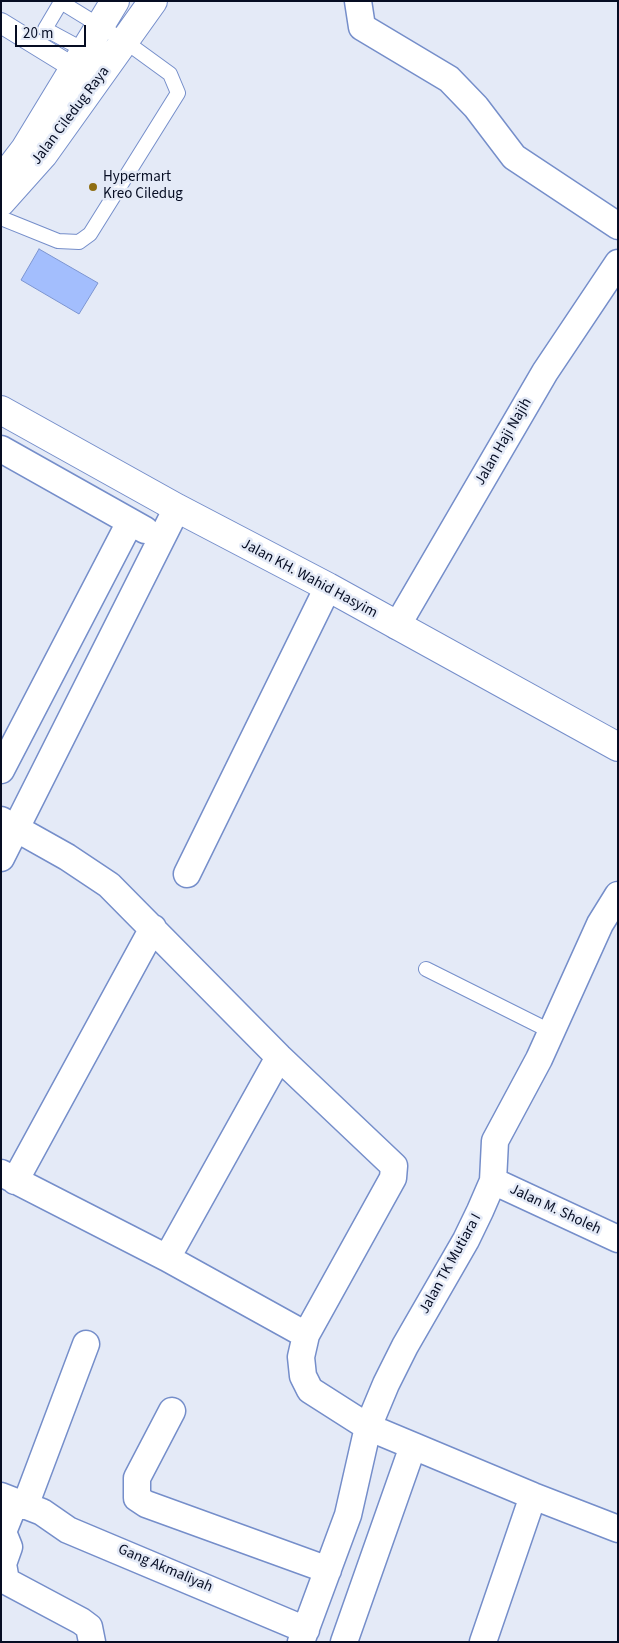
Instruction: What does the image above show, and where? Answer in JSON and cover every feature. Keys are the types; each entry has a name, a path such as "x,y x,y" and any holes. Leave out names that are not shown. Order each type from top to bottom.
{"street":[{"name":"Jalan Ciledug Raya","path":"1,179 25,149 115,1"},
{"name":"Jalan Ciledug Raya","path":"1,202 43,155 126,42 153,1"},
{"path":"358,1 362,27 449,79 476,107 514,157 618,226"},
{"path":"1,23 79,59"},
{"name":"Jalan Haji Najih","path":"397,626 545,372 618,263"},
{"name":"Jalan KH. Wahid Hasyim","path":"5,422 177,508 328,587 618,747"},
{"path":"1,449 161,539"},
{"path":"1,858 9,824 177,508"},
{"path":"1,770 130,522"},
{"path":"186,874 328,587"},
{"path":"9,824 67,857 108,885 153,928 279,1057 394,1166 394,1178 306,1335 302,1358 303,1376 310,1390 368,1427 533,1496 618,1529"},
{"name":"Jalan TK Mutiara I","path":"303,1636 348,1515 368,1427 405,1346 466,1240 493,1181 495,1141 552,1032 600,924 618,895"},
{"path":"153,928 8,1177 167,1258 306,1335"},
{"path":"167,1258 279,1057"},
{"name":"Jalan M. Sholeh","path":"493,1181 618,1239"},
{"path":"86,1344 14,1501 3,1532 8,1547 3,1564 6,1581 81,1621 89,1627 92,1642"},
{"path":"172,1411 137,1478 137,1498 146,1504 328,1570"},
{"path":"344,1642 413,1446"},
{"path":"483,1642 533,1496"},
{"name":"Gang Akmaliyah","path":"14,1501 56,1520 68,1530 303,1636"}],"lane":[{"path":"1,218 58,241 79,242 90,234 178,93 170,74 100,24 61,2 45,29 79,59"},
{"path":"426,969 552,1032"}],"building":[{"path":"39,249 98,283 79,314 21,280"}],"place":[{"name":"Hypermart Kreo Ciledug","path":"93,187"}]}
